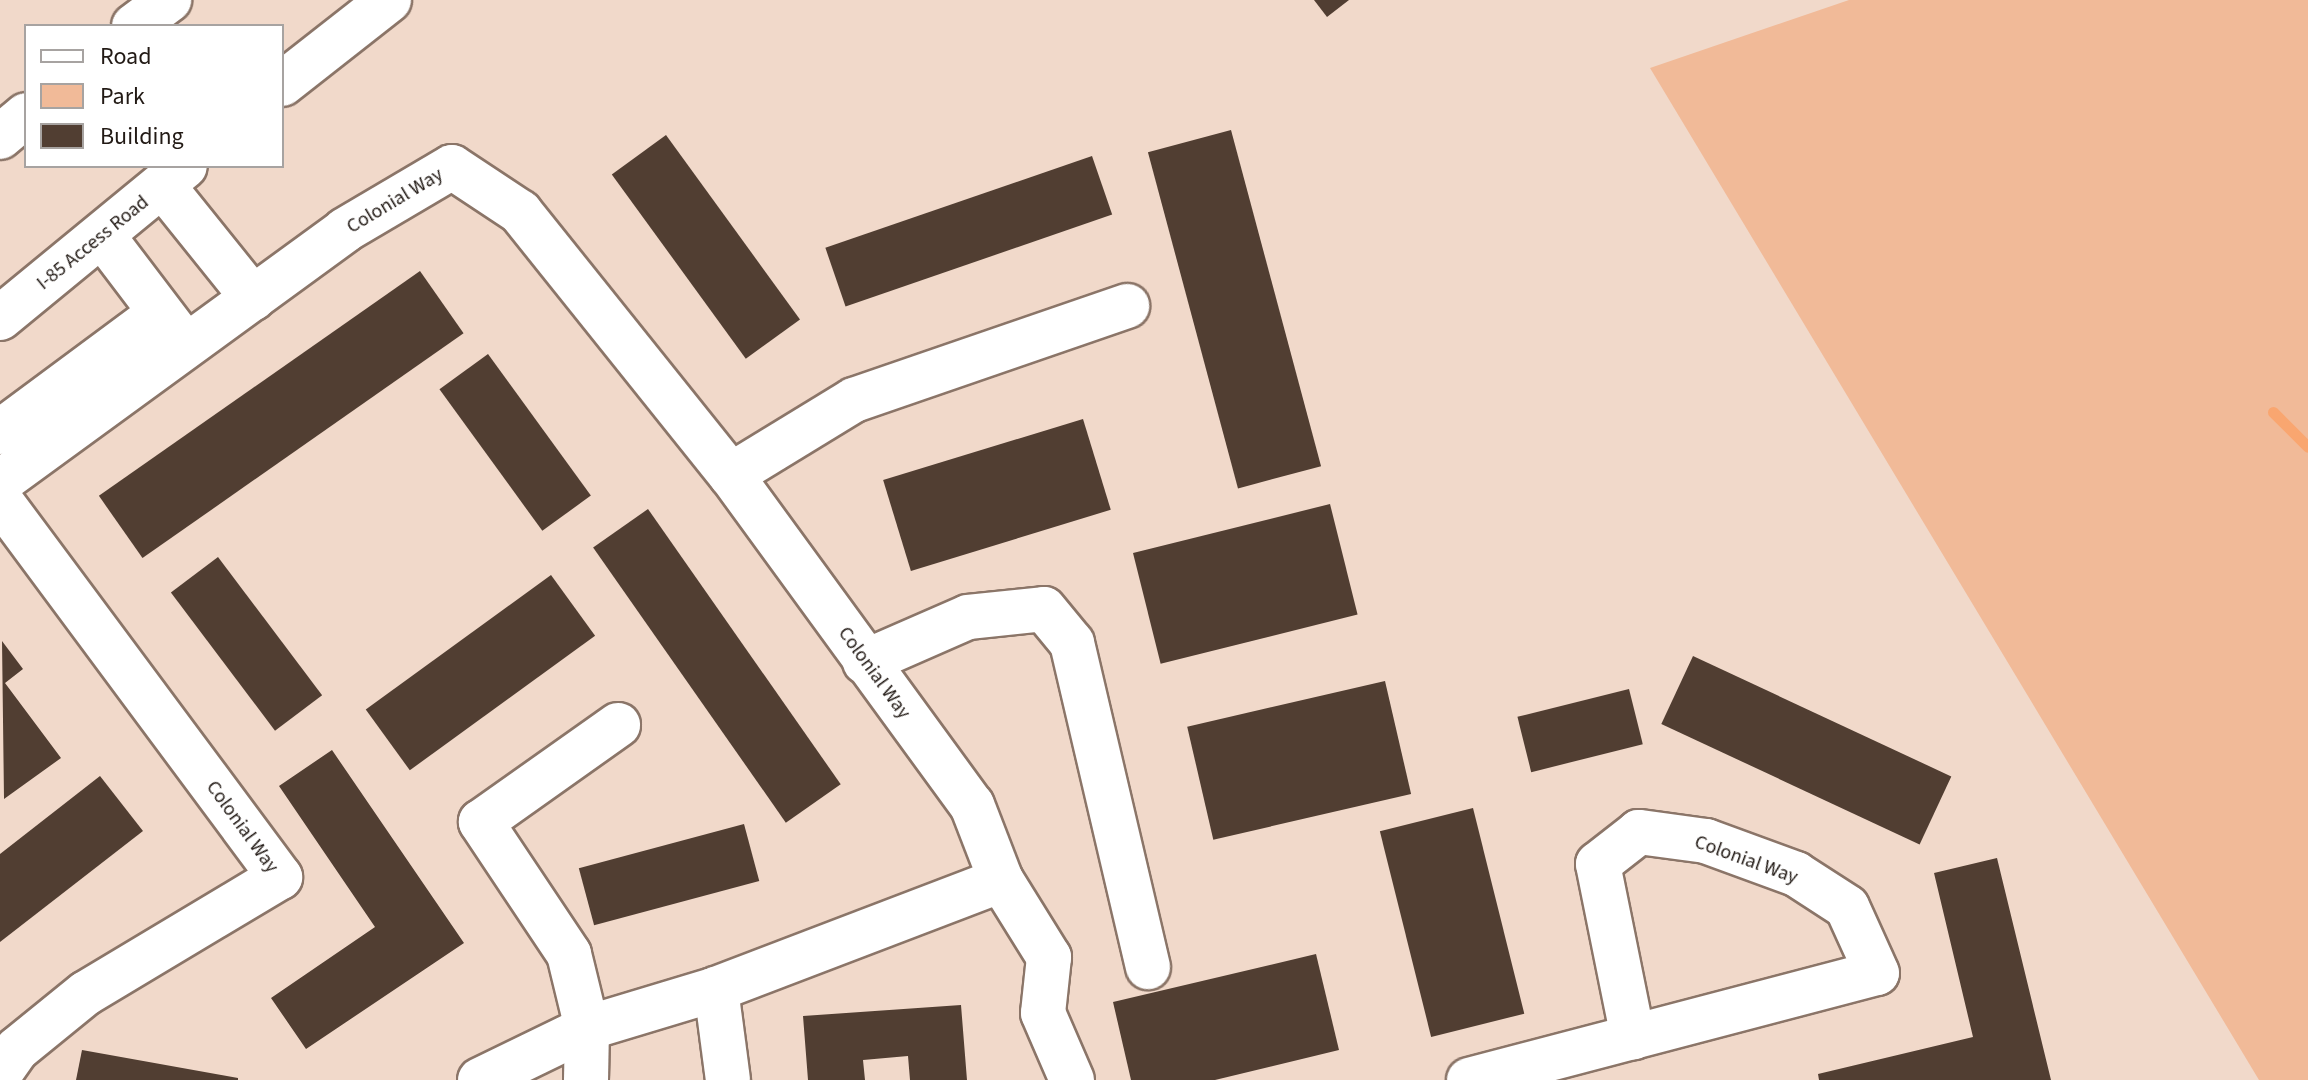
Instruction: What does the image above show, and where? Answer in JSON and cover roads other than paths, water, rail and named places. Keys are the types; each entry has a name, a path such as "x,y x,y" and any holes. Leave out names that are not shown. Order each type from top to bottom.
{"main road":[{"path":"137,24 169,0"},
{"path":"284,82 389,0"},
{"path":"0,137 24,117"},
{"name":"Colonial Way","path":"0,482 345,230 452,167 520,212 731,475 972,805 1001,880 1049,957 1043,1013 1072,1080"},
{"path":"174,176 253,298"},
{"name":"I-85 Access Road","path":"0,318 174,176"},
{"path":"102,235 187,347"},
{"path":"731,475 854,400 1127,306"},
{"path":"0,432 160,313"},
{"name":"Colonial Way","path":"0,500 280,877 86,993 17,1049 0,1073"},
{"path":"865,662 968,617 1044,609 1072,643 1148,967"},
{"path":"586,1080 587,1028 569,954 481,822 618,725"},
{"name":"Colonial Way","path":"1469,1080 1633,1037 1877,973 1847,907 1796,874 1706,841 1639,832 1598,864 1633,1037"},
{"path":"480,1080 587,1028 716,989 1001,880"},
{"path":"716,989 728,1080"}],"waterway":[{"path":"2273,412 2308,447"}]}
